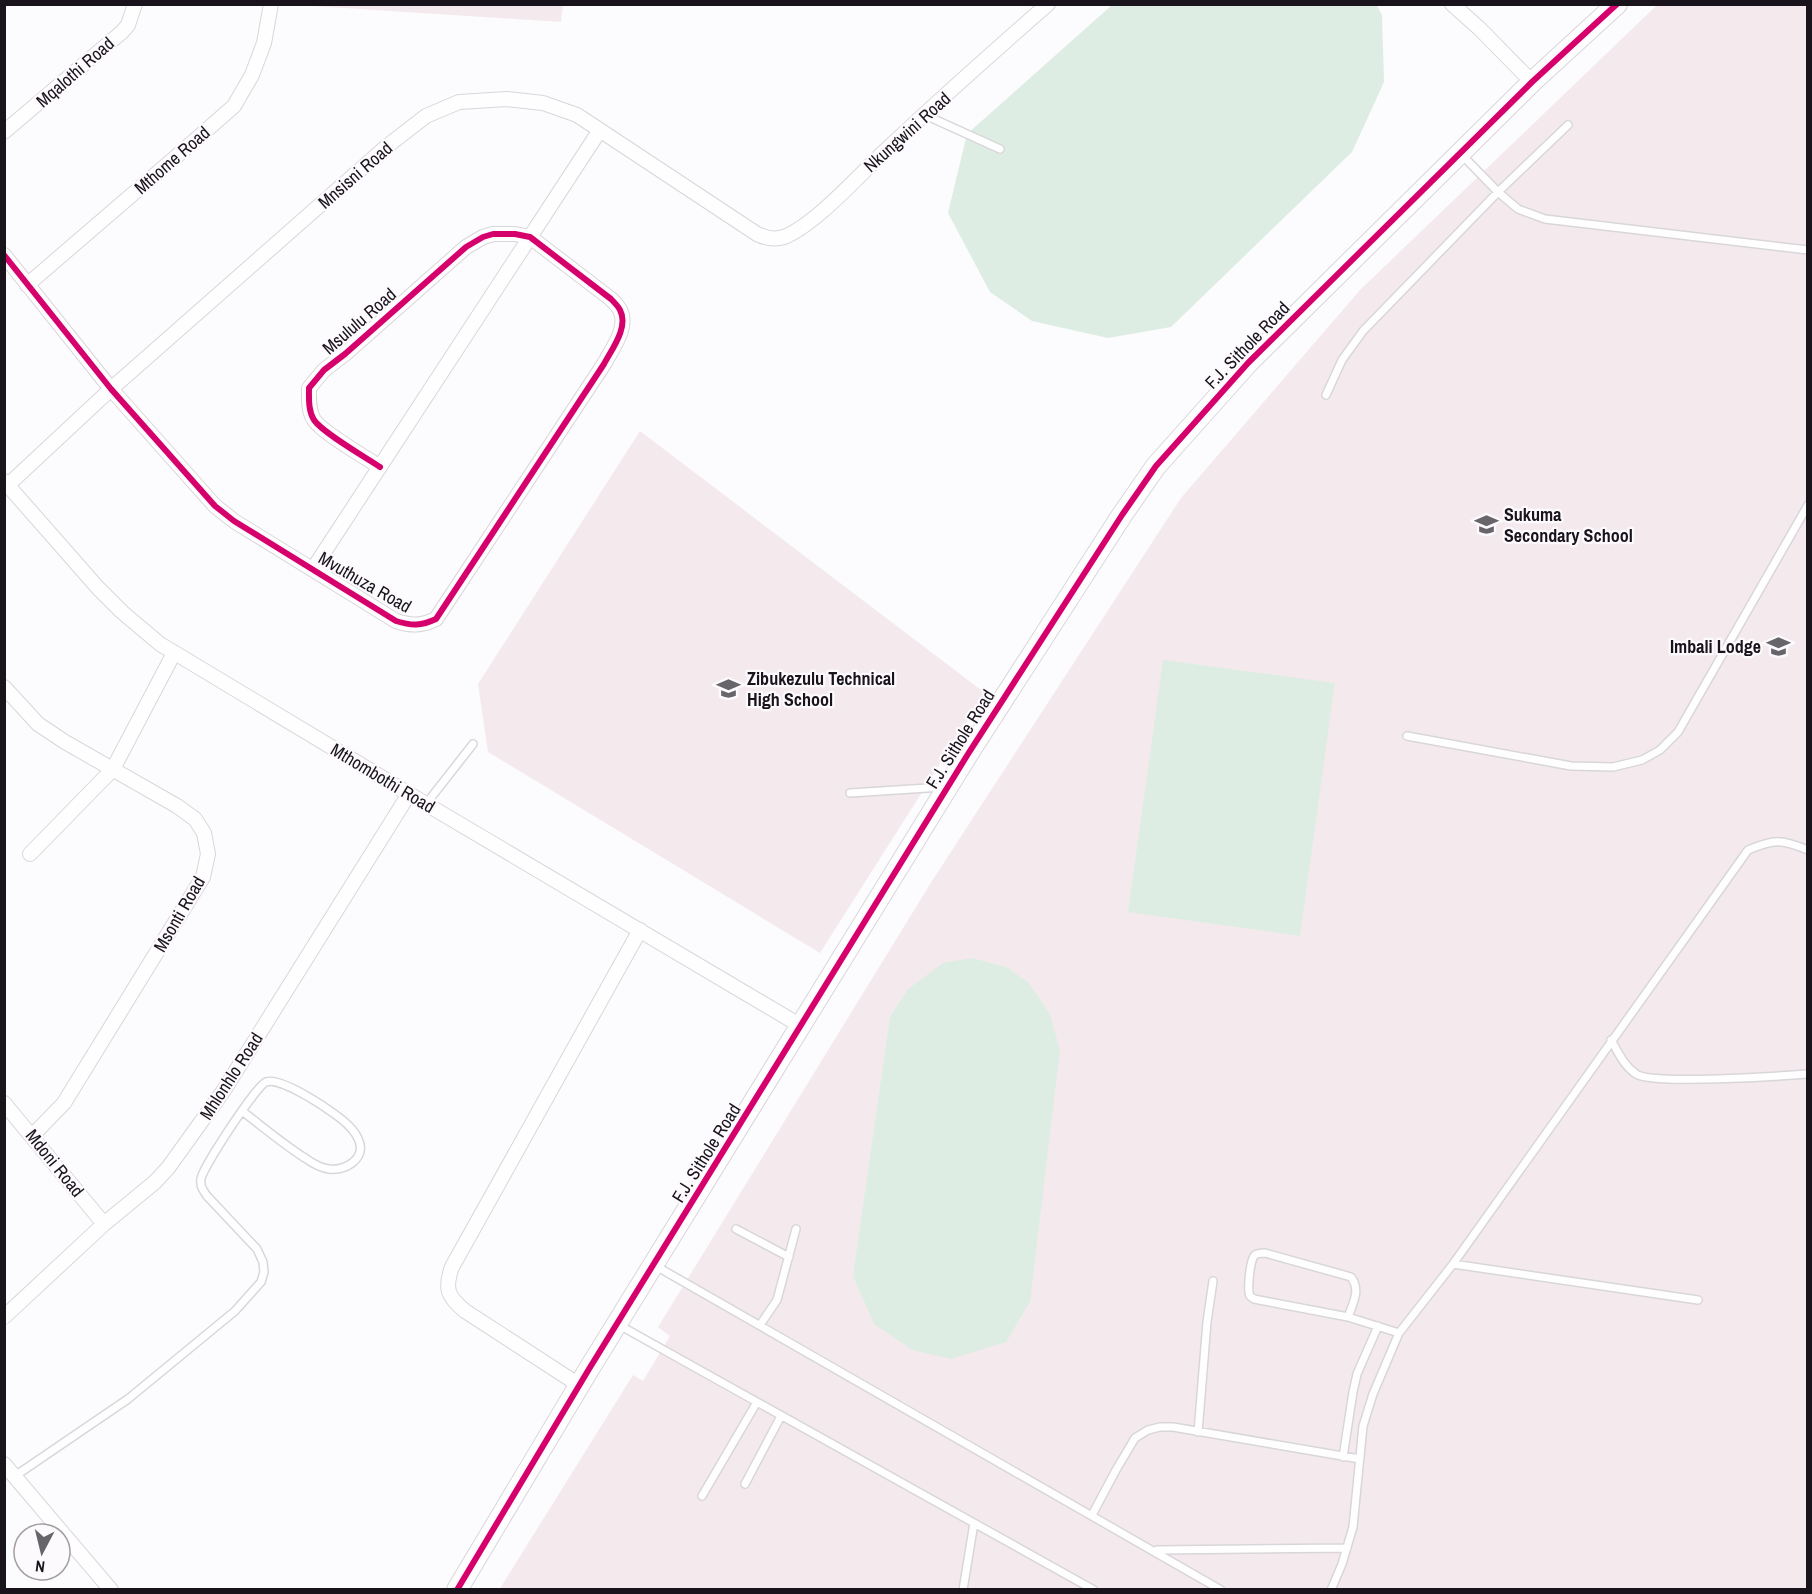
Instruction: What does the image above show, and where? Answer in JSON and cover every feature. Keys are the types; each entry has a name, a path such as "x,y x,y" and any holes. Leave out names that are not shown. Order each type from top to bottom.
{"street":[{"name":"Mqalothi Road","path":"4,132 122,32 128,25 135,4"},
{"name":"Mthome Road","path":"27,285 234,106 252,75 264,43 271,4"},
{"name":"Nkungwini Road","path":"757,234 770,238 785,236 817,216 1048,4"},
{"path":"1452,4 1480,28 1532,82"},
{"name":"F.J. Sithole Road","path":"457,1590 579,1385 948,787 1115,525 1156,466 1248,363 1532,82 1617,4"},
{"name":"Mnsisni Road","path":"6,483 386,147 426,116 459,102 507,99 543,103 577,115 757,234"},
{"path":"313,569 600,130"},
{"name":"Msululu Road","path":"380,467 329,433 314,420 308,404 309,388 324,370 466,247 493,234 530,237"},
{"name":"Mvuthuza Road","path":"4,255 111,389 215,507 396,621 410,625 424,625 436,619 604,364 621,332 621,311 611,299 530,237"},
{"name":"Mthombothi Road","path":"6,483 98,588 160,644 801,1026"},
{"path":"30,854 113,769 174,652"},
{"name":"Msonti Road","path":"4,687 38,724 177,806 195,819 204,833 208,854 203,877 64,1103 33,1135"},
{"name":"Mhlonhlo Road","path":"4,1317 104,1224 164,1174 224,1090 409,794"},
{"path":"579,1385 465,1311 454,1302 449,1294 447,1280 452,1267 640,930"},
{"name":"Mdoni Road","path":"4,1103 33,1135 104,1224"},
{"path":"4,1464 111,1590"}],"lane":[{"path":"925,115 1000,149"},
{"path":"1326,395 1342,360 1363,331 1498,192 1568,125"},
{"path":"1461,153 1498,192 1518,209 1545,219 1808,250"},
{"path":"1407,736 1571,766 1613,766 1642,760 1660,750 1678,732 1808,505"},
{"path":"426,804 473,744"},
{"path":"850,794 948,787"},
{"path":"1331,1590 1353,1527 1363,1426 1373,1394 1399,1334 1453,1264 1748,850 1769,842 1783,842 1808,850"},
{"path":"1611,1040 1626,1064 1637,1076 1660,1079 1808,1074"},
{"path":"15,1476 128,1399 235,1311 261,1282 264,1272 263,1262 257,1249 201,1188 203,1172 242,1111 263,1083 278,1082 294,1088 345,1122 355,1132 360,1142 361,1152 351,1165 342,1168 330,1169 315,1165 242,1111"},
{"path":"736,1229 789,1257"},
{"path":"760,1325 777,1300 796,1229"},
{"path":"1348,1317 1356,1292 1356,1284 1351,1277 1265,1253 1253,1257 1249,1290 1250,1296 1254,1299 1348,1317 1399,1334"},
{"path":"1453,1264 1698,1300"},
{"path":"654,1265 1155,1550 1221,1590"},
{"path":"1198,1432 1207,1322 1213,1281"},
{"path":"617,1324 1092,1589"},
{"path":"1343,1457 1357,1374 1378,1326"},
{"path":"702,1496 757,1402"},
{"path":"745,1484 782,1416"},
{"path":"1092,1515 1135,1438 1148,1430 1160,1427 1173,1427 1360,1460"},
{"path":"963,1590 974,1523"},
{"path":"1155,1550 1347,1548"}],"shaded area":[{"path":"563,4 561,22 298,5"},
{"path":"1376,4 1382,15 1384,82 1352,152 1171,327 1108,338 1032,321 990,292 948,213 967,134 1112,5"},
{"path":"1657,5 1807,5 1807,1589 499,1590 633,1375 643,1381 670,1336 658,1327 932,881 1181,498 1360,290"},
{"name":"Zibukezulu Technical High School","path":"640,431 985,693 820,953 488,752 478,684"},
{"path":"1163,660 1335,683 1300,936 1128,912"},
{"path":"972,958 1006,967 1029,983 1050,1014 1060,1050 1030,1302 1006,1342 951,1359 912,1350 874,1324 853,1276 890,1017 908,989 943,963"}],"cycle path":[{"path":"457,1590 589,1369 968,754 1156,466 1248,363 1532,82 1617,4"},
{"path":"4,255 111,389 215,506 234,521 396,621 412,624 426,623 436,619 604,364 621,331 620,310 611,299 530,237 493,234 466,247 324,370 309,388 310,408 314,420 335,438 380,467"}],"place":[{"name":"Sukuma Secondary School","path":"1486,524"},
{"name":"Imbali Lodge","path":"1779,646"},
{"name":"Zibukezulu Technical High School","path":"729,688"}]}
